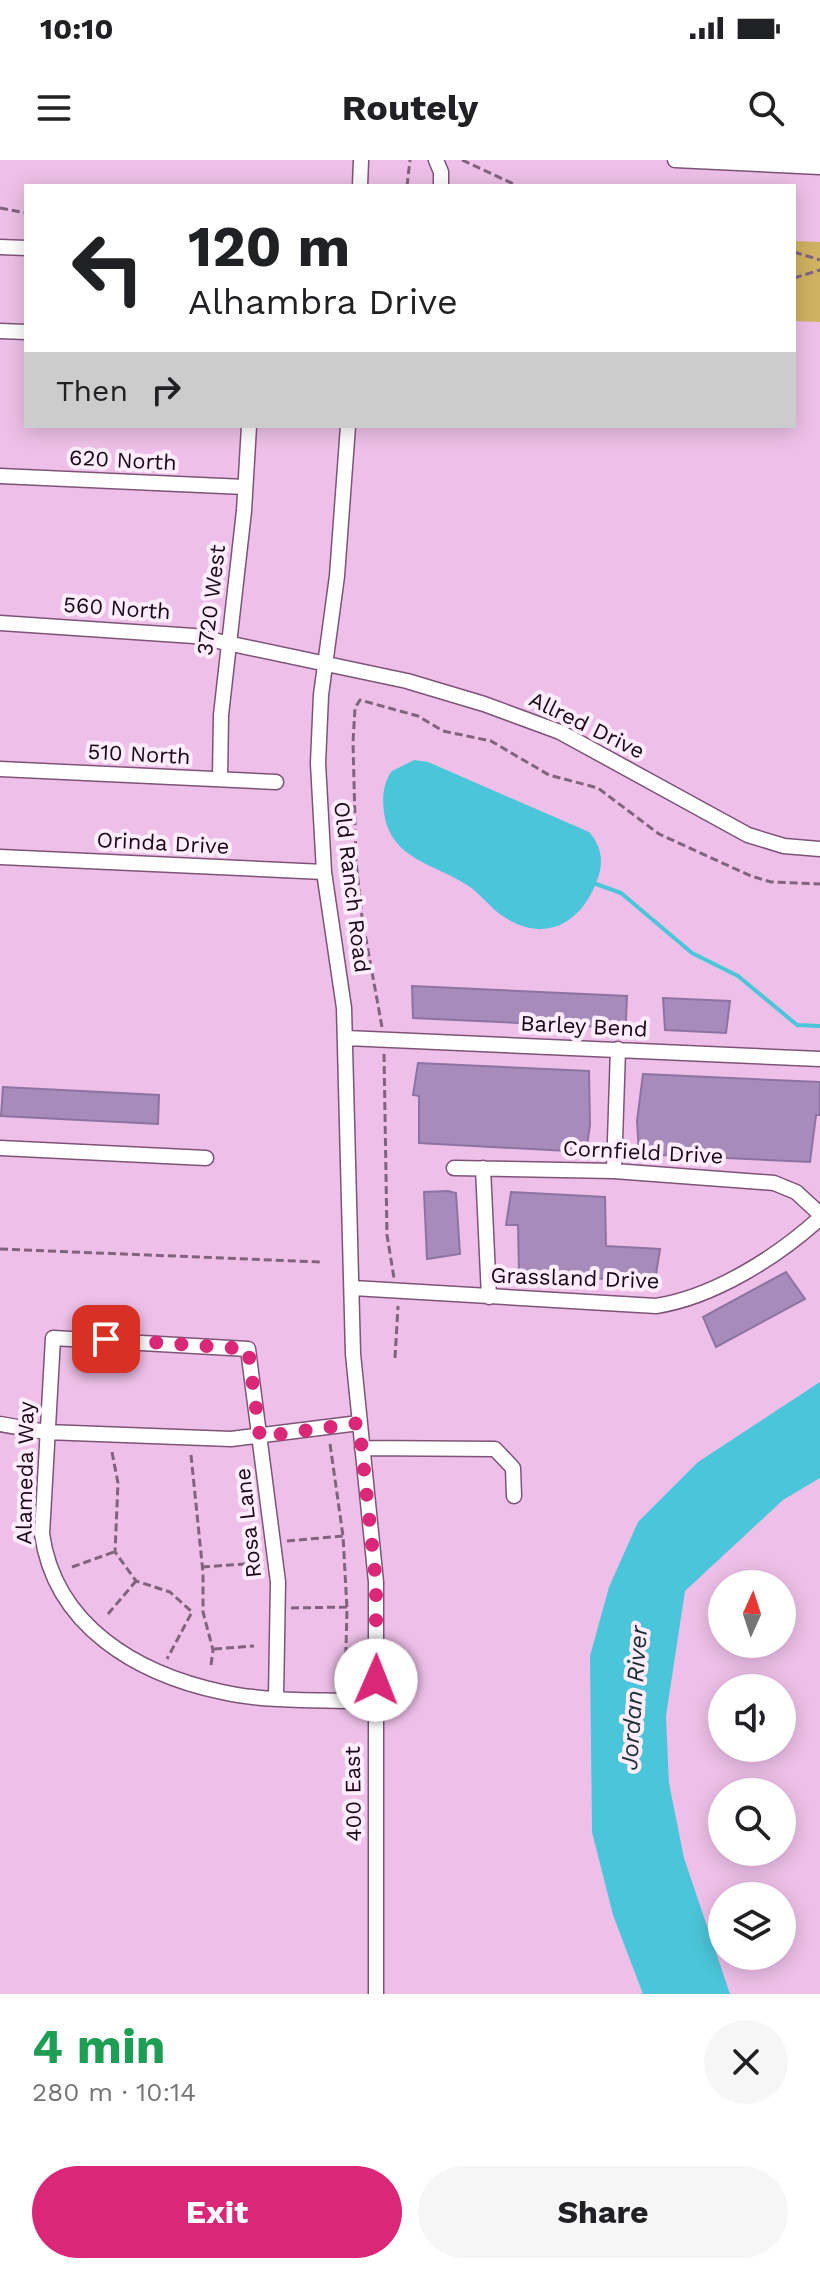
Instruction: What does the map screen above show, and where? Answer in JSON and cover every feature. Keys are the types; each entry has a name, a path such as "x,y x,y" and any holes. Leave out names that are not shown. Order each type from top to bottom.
{"street":[{"path":"360,184 361,160"},
{"path":"436,160 441,172 441,184"},
{"path":"675,160 820,167"},
{"path":"0,247 24,248"},
{"path":"0,331 24,332"},
{"name":"3720 West","path":"220,779 221,715 249,428"},
{"name":"Old Ranch Road","path":"348,428 340,547 324,662 318,763 324,872 341,979 346,1038 353,1354"},
{"name":"620 North","path":"0,476 245,487"},
{"name":"560 North","path":"0,623 146,631 228,642 324,662"},
{"name":"Allred Drive","path":"324,662 446,691 522,717 592,748 748,835 784,846 820,849"},
{"name":"510 North","path":"0,769 276,782"},
{"name":"Orinda Drive","path":"0,857 324,872"},
{"name":"Barley Bend","path":"346,1038 820,1059"},
{"path":"614,1171 618,1049"},
{"path":"0,1148 206,1158"},
{"name":"Cornfield Drive","path":"454,1168 614,1171 774,1183 796,1192 820,1216"},
{"path":"483,1168 489,1297"},
{"name":"Grassland Drive","path":"353,1288 656,1306 683,1302 775,1253 820,1216"},
{"name":"Alameda Way","path":"53,1338 42,1534 46,1559 57,1588 75,1616 106,1641 186,1682 223,1693 375,1702"},
{"name":"Rosa Lane","path":"53,1338 248,1349 278,1582 276,1697"},
{"name":"400 East","path":"353,1354 376,1582 376,1994"},
{"path":"0,1424 46,1432 220,1439 260,1437 359,1423"},
{"path":"362,1448 495,1449 513,1468 514,1496"}],"path":[{"path":"407,184 410,160"},
{"path":"462,160 514,184"},
{"path":"0,208 24,213"},
{"path":"796,253 820,260"},
{"path":"796,277 820,270"},
{"path":"355,693 360,700 418,716 443,731 491,741 549,775 598,788 659,834 738,871 771,882 820,884"},
{"path":"360,700 355,708 353,742 356,861 362,917 383,1031"},
{"path":"384,1058 387,1235 394,1282"},
{"path":"0,1249 321,1262"},
{"path":"395,1358 398,1309"},
{"path":"330,1444 343,1536 347,1607 345,1690"},
{"path":"112,1452 118,1483 115,1552 136,1581 170,1592 192,1612 166,1662"},
{"path":"191,1455 202,1567 203,1612 212,1649 211,1665"},
{"path":"284,1541 343,1536"},
{"path":"72,1567 115,1552"},
{"path":"202,1567 245,1564 265,1568"},
{"path":"108,1614 136,1581"},
{"path":"288,1608 347,1607"},
{"path":"212,1649 254,1646"}],"shaded area":[{"path":"796,241 820,242 820,322 796,321"}],"water":[{"path":"414,760 428,762 589,832 597,844 601,863 596,883 581,909 559,925 533,928 519,925 504,917 467,885 404,850 388,828 383,796 392,771"},
{"name":"Jordan River","path":"820,1382 820,1478 783,1500 685,1591 666,1716 669,1783 684,1858 708,1929 708,1970 722,1970 730,1994 643,1994 613,1915 592,1832 590,1656 609,1587 638,1522 698,1462"}],"building":[{"path":"412,986 627,996 626,1020 623,1028 413,1018"},
{"path":"663,998 730,1001 726,1033 665,1030"},
{"path":"418,1063 589,1071 590,1125 586,1152 419,1143 419,1096 413,1095"},
{"path":"643,1074 820,1082 820,1115 816,1115 810,1162 639,1154 637,1121"},
{"path":"3,1087 159,1095 158,1124 1,1116"},
{"path":"424,1192 456,1193 460,1254 427,1259"},
{"path":"511,1192 605,1197 606,1246 660,1249 655,1281 519,1275 518,1225 506,1225"},
{"path":"786,1272 805,1299 716,1347 703,1317"}],"waterway":[{"path":"596,884 621,893 692,953 738,976 797,1025 820,1026"}],"route":[{"path":"106,1339 227,1345 248,1349 260,1437 359,1423 376,1582 376,1680"}]}
